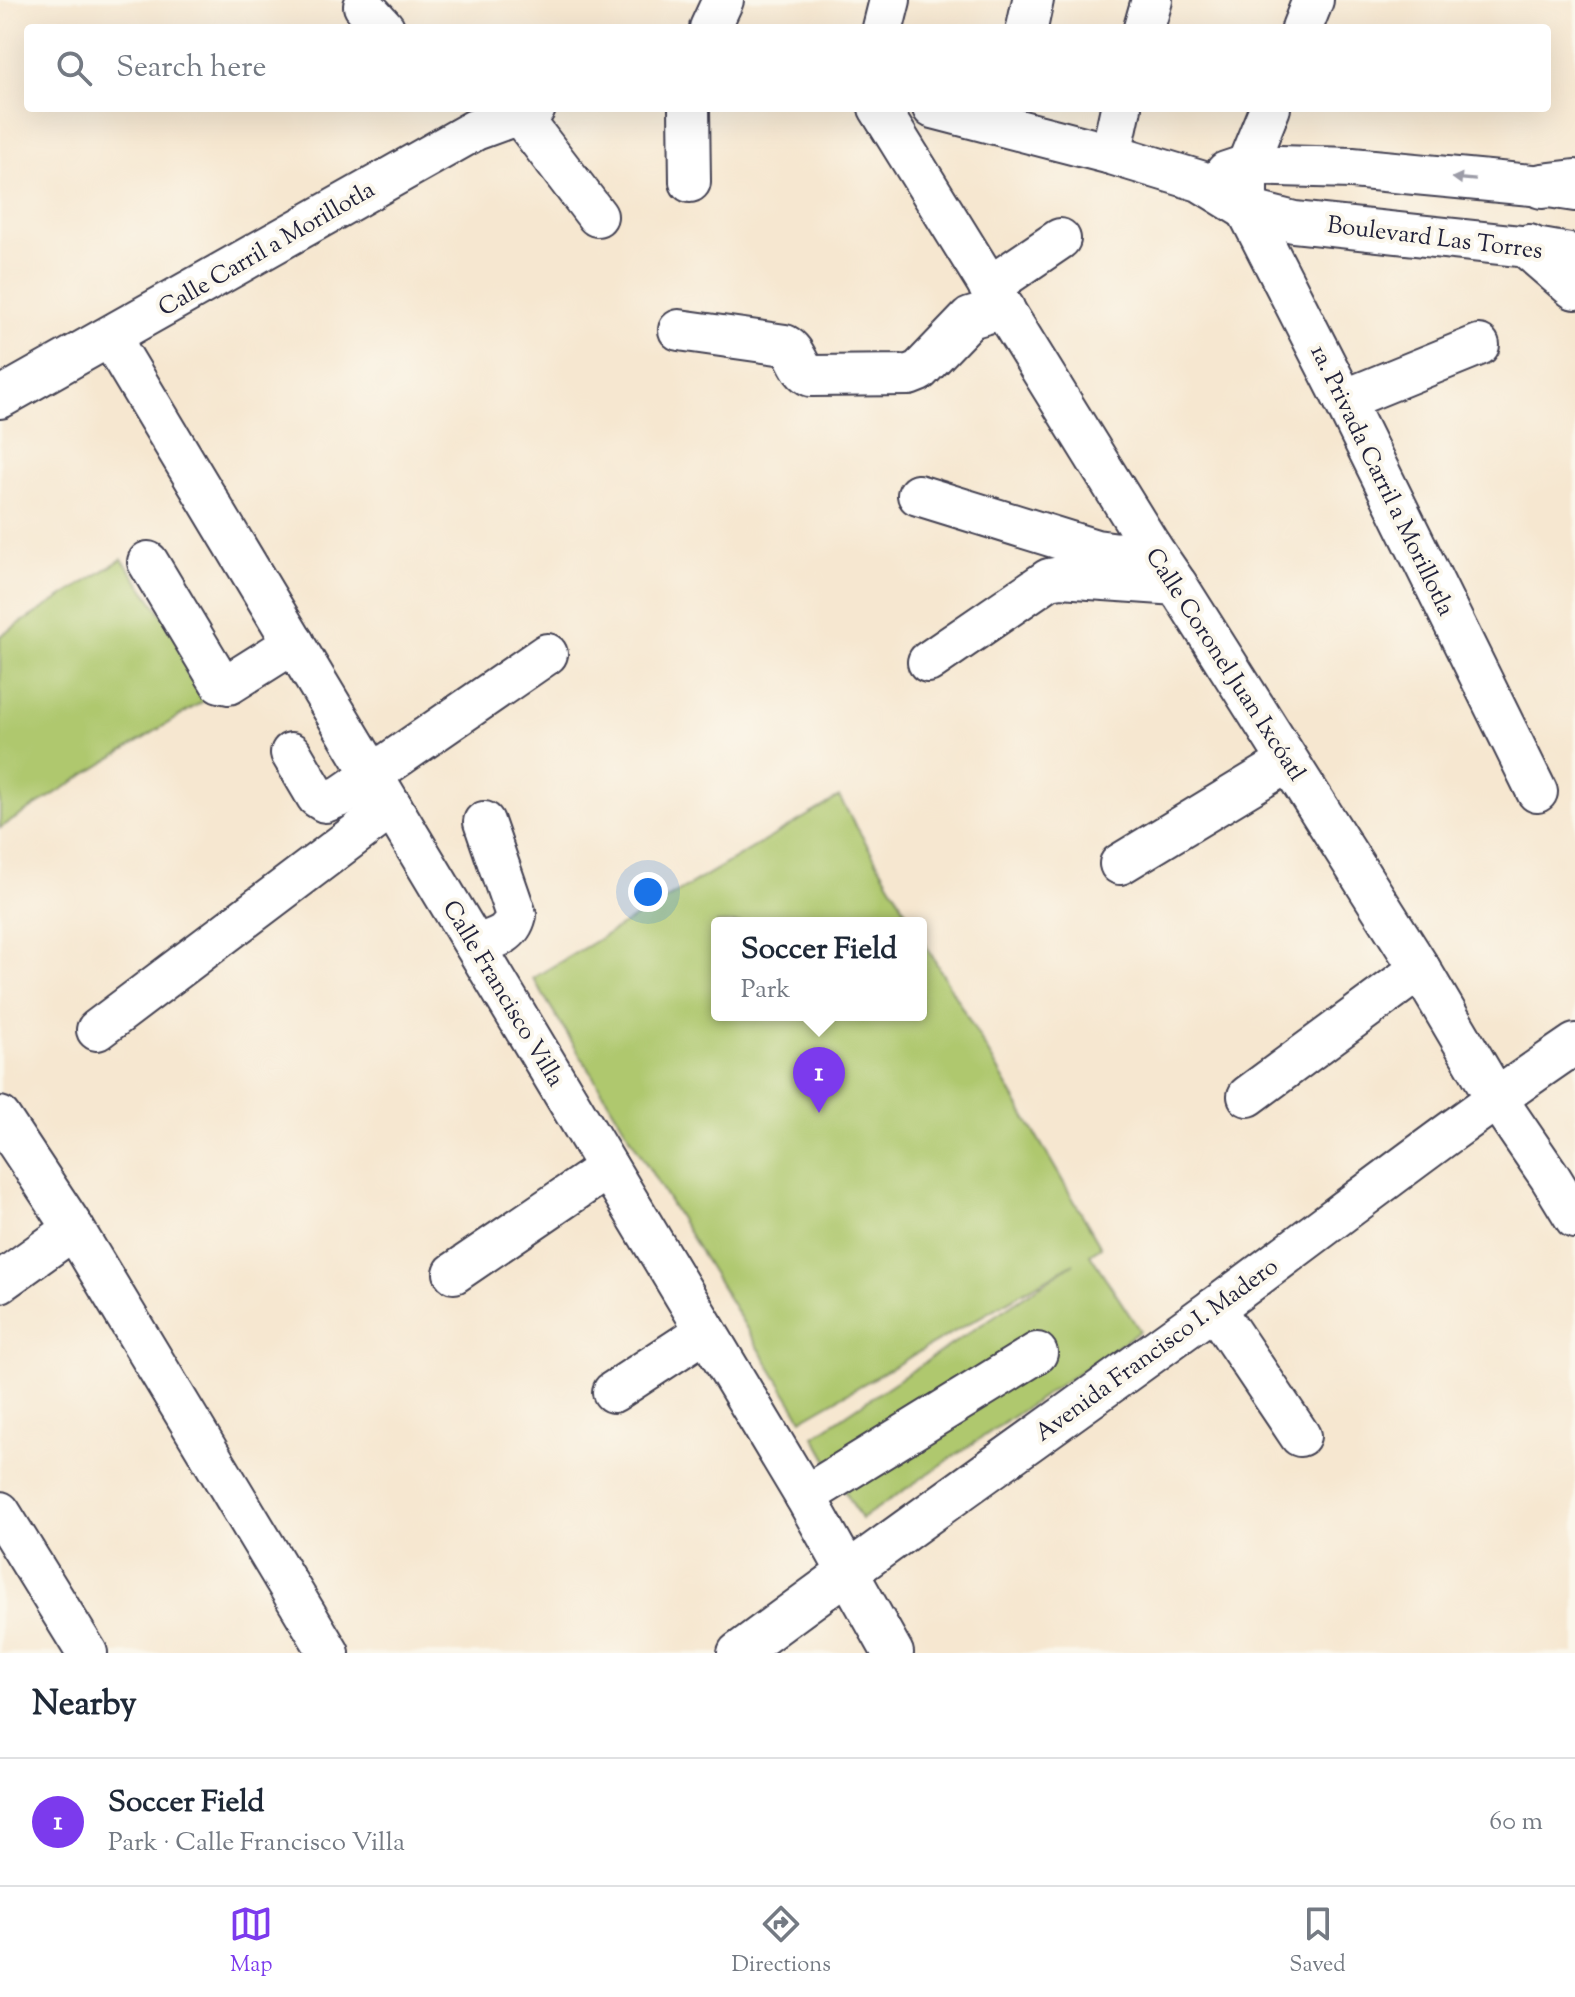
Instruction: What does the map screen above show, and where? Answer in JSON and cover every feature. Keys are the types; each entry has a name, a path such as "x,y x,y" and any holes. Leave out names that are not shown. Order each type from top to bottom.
{"main road":[{"path":"1529,247 1575,287"}],"street":[{"path":"712,24 723,0"},
{"path":"884,24 890,0"},
{"path":"1028,24 1033,0"},
{"path":"1145,24 1152,0"},
{"path":"1304,24 1313,0"},
{"name":"Calle Carril a Morillotla","path":"0,398 110,337 465,119 519,112"},
{"path":"528,112 597,216"},
{"path":"689,112 690,182"},
{"name":"Calle Coronel Juan Ixcóatl","path":"881,112 1151,547 1420,969 1496,1098 1562,1167 1575,1218"},
{"path":"962,112 1005,118 1200,181 1247,210"},
{"path":"1111,154 1120,112"},
{"path":"1247,165 1268,112"},
{"path":"1200,181 1247,165 1352,168 1564,187"},
{"name":"1a. Privada Carril a Morillotla","path":"1247,165 1247,210 1537,792"},
{"name":"Boulevard Las Torres","path":"1247,210 1294,222 1529,247 1575,255"},
{"path":"679,330 785,345 811,376 909,375 919,371 970,318 1060,239"},
{"name":"Calle Francisco Villa","path":"110,337 805,1496 893,1653"},
{"path":"1344,400 1479,345"},
{"path":"918,495 1096,550 1119,553 1151,547"},
{"path":"148,562 220,682 229,684 294,643"},
{"path":"928,662 1049,579 1061,577 1177,585"},
{"path":"97,1030 547,654"},
{"path":"291,753 317,797 325,802 341,796 382,790"},
{"path":"1120,864 1288,762"},
{"path":"475,945 506,934 514,926 516,915 484,822"},
{"path":"1248,1096 1420,969"},
{"name":"Avenida Francisco I. Madero","path":"738,1653 1214,1308 1496,1098 1575,1044"},
{"path":"0,1117 74,1229 329,1653"},
{"path":"454,1273 608,1168"},
{"path":"0,1282 74,1229"},
{"path":"1214,1308 1300,1436"},
{"path":"613,1392 706,1331"},
{"path":"805,1496 1037,1353"},
{"path":"0,1512 87,1653"}],"green space":[{"path":"122,559 218,692 0,828 0,636"},
{"path":"839,797 909,917 711,917 711,1021 927,1021 927,947 1101,1247 1090,1254 1140,1331 861,1519 814,1436 1074,1263 802,1419 533,978"}],"place":[{"name":"Soccer Field","path":"819,1113"}]}
